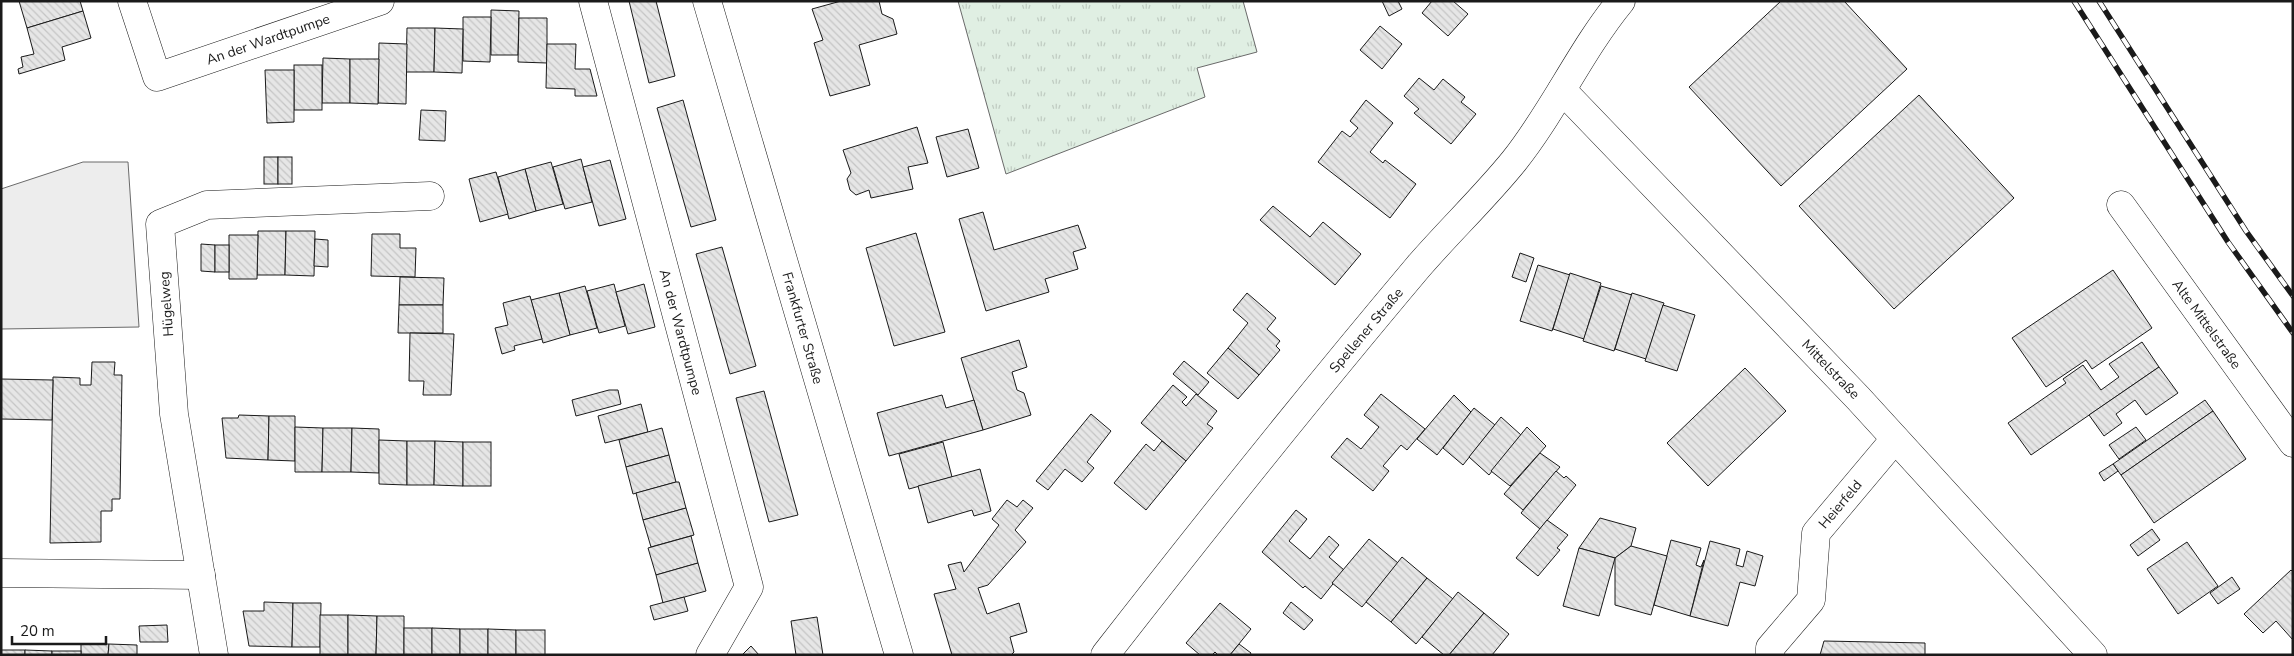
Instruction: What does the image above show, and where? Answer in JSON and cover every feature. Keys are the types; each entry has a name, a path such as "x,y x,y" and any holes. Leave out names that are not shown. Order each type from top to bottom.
{"street":[{"name":"An der Wardtpumpe","path":"132,1 156,77 380,1"},
{"name":"An der Wardtpumpe","path":"593,1 749,587 710,655"},
{"name":"Frankfurter Straße","path":"707,1 899,655"},
{"name":"Spellener Straße","path":"1105,655 1251,467 1420,265 1493,187 1534,134 1597,33 1621,1"},
{"name":"Mittelstraße","path":"1562,90 1858,398 2093,655"},
{"name":"Hügelweg","path":"214,655 174,414 160,224 207,205 430,196"},
{"name":"Alte Mittelstraße","path":"2121,205 2293,442"},
{"name":"Heierfeld","path":"1770,655 1770,648 1811,600 1816,533 1895,439"},
{"path":"1,573 201,575"}],"green space":[{"path":"958,1 1243,1 1257,52 1197,68 1205,97 1006,174"}],"shaded area":[{"path":"83,162 128,162 139,327 1,329 1,189"}],"building":[{"path":"19,1 80,1 83,11 27,28"},
{"path":"629,1 656,1 675,76 649,83"},
{"path":"841,1 879,1 882,14 893,19 897,34 859,45 870,85 830,96 814,43 823,40 812,9"},
{"path":"1382,1 1398,1 1402,9 1389,16"},
{"path":"1432,1 1453,1 1468,14 1448,36 1422,13"},
{"path":"1781,1 1844,1 1907,69 1781,186 1689,87"},
{"path":"491,10 519,11 518,55 491,55"},
{"path":"83,11 91,38 62,47 65,60 19,74 18,69 23,67 21,57 34,54 27,28"},
{"path":"463,17 491,17 490,62 463,61"},
{"path":"519,18 547,18 547,63 518,62"},
{"path":"1380,26 1402,44 1382,69 1360,50"},
{"path":"407,28 435,28 434,72 406,72"},
{"path":"435,28 463,29 462,73 434,72"},
{"path":"379,43 407,44 406,104 378,103"},
{"path":"547,44 576,44 575,69 590,69 597,96 575,96 575,89 546,88"},
{"path":"323,58 350,59 350,103 322,103"},
{"path":"350,59 379,59 378,104 350,103"},
{"path":"294,65 322,65 322,110 294,110"},
{"path":"265,70 294,70 294,122 267,123"},
{"path":"1419,78 1434,90 1443,79 1465,97 1461,102 1476,114 1451,144 1414,113 1419,109 1404,96"},
{"path":"1919,95 2014,198 1894,309 1799,206"},
{"path":"683,100 716,220 691,227 657,108"},
{"path":"1366,100 1393,123 1370,152 1383,163 1385,160 1416,184 1390,218 1318,162 1342,131 1350,137 1358,128 1350,121"},
{"path":"421,110 446,111 445,141 419,140"},
{"path":"917,127 928,163 908,167 913,189 871,198 869,190 856,195 850,190 847,179 851,173 843,150"},
{"path":"968,129 979,168 947,177 936,137"},
{"path":"264,157 278,157 278,184 264,184"},
{"path":"278,157 292,157 292,184 278,184"},
{"path":"581,159 592,202 565,209 553,167"},
{"path":"610,160 626,219 599,226 583,167"},
{"path":"551,162 563,204 536,211 525,169"},
{"path":"525,169 536,211 509,219 498,177"},
{"path":"496,172 508,214 480,222 469,179"},
{"path":"1273,206 1310,237 1323,222 1361,254 1335,285 1260,220"},
{"path":"983,212 994,250 1078,225 1086,248 1073,252 1078,269 1045,279 1049,292 986,311 959,219"},
{"path":"258,231 286,231 285,275 257,275"},
{"path":"286,231 315,231 314,276 285,275"},
{"path":"916,233 945,332 894,346 866,248"},
{"path":"372,234 400,234 400,248 416,248 415,277 371,276"},
{"path":"229,235 258,235 257,279 229,279"},
{"path":"315,239 328,240 328,267 314,266"},
{"path":"201,244 215,245 215,272 201,271"},
{"path":"215,245 229,245 229,272 215,272"},
{"path":"722,247 756,366 730,374 696,254"},
{"path":"1520,253 1534,258 1526,282 1512,277"},
{"path":"1538,265 1570,275 1552,331 1520,321"},
{"path":"2113,270 2152,328 2092,369 2086,360 2046,387 2012,338"},
{"path":"1570,273 1601,283 1584,339 1553,329"},
{"path":"400,277 444,278 443,305 399,305"},
{"path":"614,284 625,326 599,333 587,291"},
{"path":"644,284 655,327 628,334 616,292"},
{"path":"585,286 597,328 570,335 559,293"},
{"path":"1601,286 1632,295 1614,351 1583,341"},
{"path":"559,293 570,335 543,343 531,300"},
{"path":"1247,293 1276,318 1267,329 1280,341 1276,346 1280,350 1259,375 1228,348 1248,323 1233,310"},
{"path":"1632,293 1664,303 1646,359 1615,349"},
{"path":"530,296 542,339 514,346 515,350 502,354 495,328 508,325 503,303"},
{"path":"399,305 443,305 443,333 398,333"},
{"path":"1663,305 1695,315 1677,371 1645,361"},
{"path":"410,333 454,334 451,395 423,395 424,381 409,381"},
{"path":"1019,340 1027,367 1012,372 1017,390 1024,393 1031,415 983,430 961,358"},
{"path":"2142,342 2159,367 2031,455 2008,423 2066,383 2063,379 2083,365 2101,390 2119,377 2109,364"},
{"path":"1228,348 1259,375 1238,399 1207,373"},
{"path":"1184,361 1209,382 1198,395 1173,374"},
{"path":"92,362 115,362 114,375 122,375 120,499 112,499 112,511 101,511 101,542 50,543 53,377 80,378 80,385 91,385"},
{"path":"2159,367 2178,393 2146,415 2135,400 2116,414 2122,423 2104,436 2089,415"},
{"path":"1745,368 1786,411 1708,486 1667,443"},
{"path":"1,379 53,380 52,420 1,419"},
{"path":"1173,385 1187,397 1182,402 1186,406 1196,394 1217,411 1207,424 1213,428 1186,461 1141,423"},
{"path":"609,390 618,390 621,404 576,416 572,400"},
{"path":"764,391 798,515 769,522 736,398"},
{"path":"1381,394 1425,429 1407,450 1401,445 1383,466 1389,471 1373,491 1331,457 1347,438 1361,449 1379,427 1364,415"},
{"path":"942,395 946,408 974,400 983,430 889,456 877,413"},
{"path":"1454,395 1471,412 1437,455 1417,439"},
{"path":"2205,400 2213,411 2121,475 2113,464"},
{"path":"641,404 648,432 605,443 598,416"},
{"path":"1474,408 1495,425 1463,465 1443,448"},
{"path":"2213,411 2246,459 2154,523 2121,475"},
{"path":"1091,414 1111,431 1087,462 1094,468 1082,482 1065,469 1048,490 1036,481"},
{"path":"239,415 269,416 268,460 226,458 222,418 238,418"},
{"path":"269,416 295,416 295,461 268,460"},
{"path":"1501,417 1521,435 1489,475 1469,457"},
{"path":"295,427 323,428 322,472 295,472"},
{"path":"1527,427 1546,446 1510,486 1491,471"},
{"path":"2136,427 2146,440 2119,459 2109,445"},
{"path":"323,428 352,428 351,472 322,472"},
{"path":"352,428 379,429 379,473 351,472"},
{"path":"662,428 669,455 626,467 619,440"},
{"path":"379,440 407,441 407,485 379,484"},
{"path":"407,441 435,441 434,485 407,485"},
{"path":"435,441 463,442 463,486 434,485"},
{"path":"1162,441 1186,461 1146,510 1114,483 1146,444 1154,451"},
{"path":"463,442 491,442 491,486 463,486"},
{"path":"943,442 952,477 909,489 899,454"},
{"path":"1540,453 1560,467 1523,510 1504,494"},
{"path":"669,455 676,482 633,494 626,467"},
{"path":"2113,464 2118,471 2104,481 2099,473"},
{"path":"980,469 991,511 974,516 972,510 928,523 918,486"},
{"path":"1556,471 1564,478 1566,476 1576,485 1540,529 1521,513"},
{"path":"679,482 686,508 643,520 636,493"},
{"path":"1007,500 1017,507 1023,500 1033,508 1015,530 1026,542 988,585 978,588 987,614 1019,603 1027,632 1010,637 1014,652 1011,655 952,655 934,594 956,589 948,565 961,562 964,572 999,525 992,519"},
{"path":"686,508 694,535 651,547 643,520"},
{"path":"1296,510 1307,519 1289,541 1310,559 1329,536 1339,545 1329,557 1344,570 1321,599 1305,586 1303,588 1262,552"},
{"path":"1600,518 1636,528 1631,546 1615,558 1579,548"},
{"path":"1547,520 1568,535 1557,548 1560,550 1538,576 1516,558"},
{"path":"2152,529 2160,540 2138,556 2130,545"},
{"path":"691,536 698,563 656,575 648,548"},
{"path":"1369,539 1398,563 1362,607 1332,583"},
{"path":"1671,540 1701,548 1696,565 1701,567 1704,560 1690,616 1654,605"},
{"path":"1710,541 1740,549 1736,565 1743,567 1747,551 1763,556 1755,586 1740,582 1728,626 1690,616"},
{"path":"2187,542 2218,586 2178,614 2147,569"},
{"path":"1631,546 1667,556 1651,615 1615,605 1615,558"},
{"path":"1579,548 1615,558 1599,616 1563,606"},
{"path":"1402,557 1427,578 1391,622 1366,602"},
{"path":"698,563 706,591 663,603 656,575"},
{"path":"2291,570 2293,572 2293,640 2276,621 2263,633 2244,614"},
{"path":"2232,577 2240,589 2218,604 2210,593"},
{"path":"1427,578 1453,599 1416,644 1391,622"},
{"path":"1458,592 1484,613 1449,655 1444,655 1422,637"},
{"path":"684,597 688,611 654,620 650,606"},
{"path":"264,602 293,603 292,647 249,646 243,611 264,611"},
{"path":"1291,602 1313,620 1304,630 1283,613"},
{"path":"293,603 321,603 320,647 292,647"},
{"path":"1220,603 1251,629 1230,655 1218,655 1215,652 1212,655 1200,655 1186,643"},
{"path":"1484,613 1509,634 1492,655 1449,655"},
{"path":"320,615 348,615 348,655 320,655"},
{"path":"348,615 377,616 376,655 348,655"},
{"path":"377,616 404,616 404,655 376,655"},
{"path":"817,617 823,655 796,655 791,621"},
{"path":"167,625 168,642 140,642 139,626"},
{"path":"404,628 432,628 432,655 404,655"},
{"path":"432,628 460,629 460,655 432,655"},
{"path":"460,629 488,629 488,655 460,655"},
{"path":"488,629 516,630 516,655 488,655"},
{"path":"516,630 545,630 545,655 516,655"},
{"path":"1824,641 1925,643 1925,655 1820,655"},
{"path":"81,644 109,644 108,655 81,655"},
{"path":"109,644 137,645 137,655 108,655"},
{"path":"1239,644 1251,653 1250,655 1230,655"},
{"path":"751,646 759,655 742,655"},
{"path":"1,650 25,650 25,655 1,655"},
{"path":"25,650 52,651 52,655 25,655"},
{"path":"52,651 81,651 81,655 52,655"}],"railway":[{"path":"2074,1 2228,242 2293,333"},
{"path":"2099,1 2246,231 2293,296"}]}
